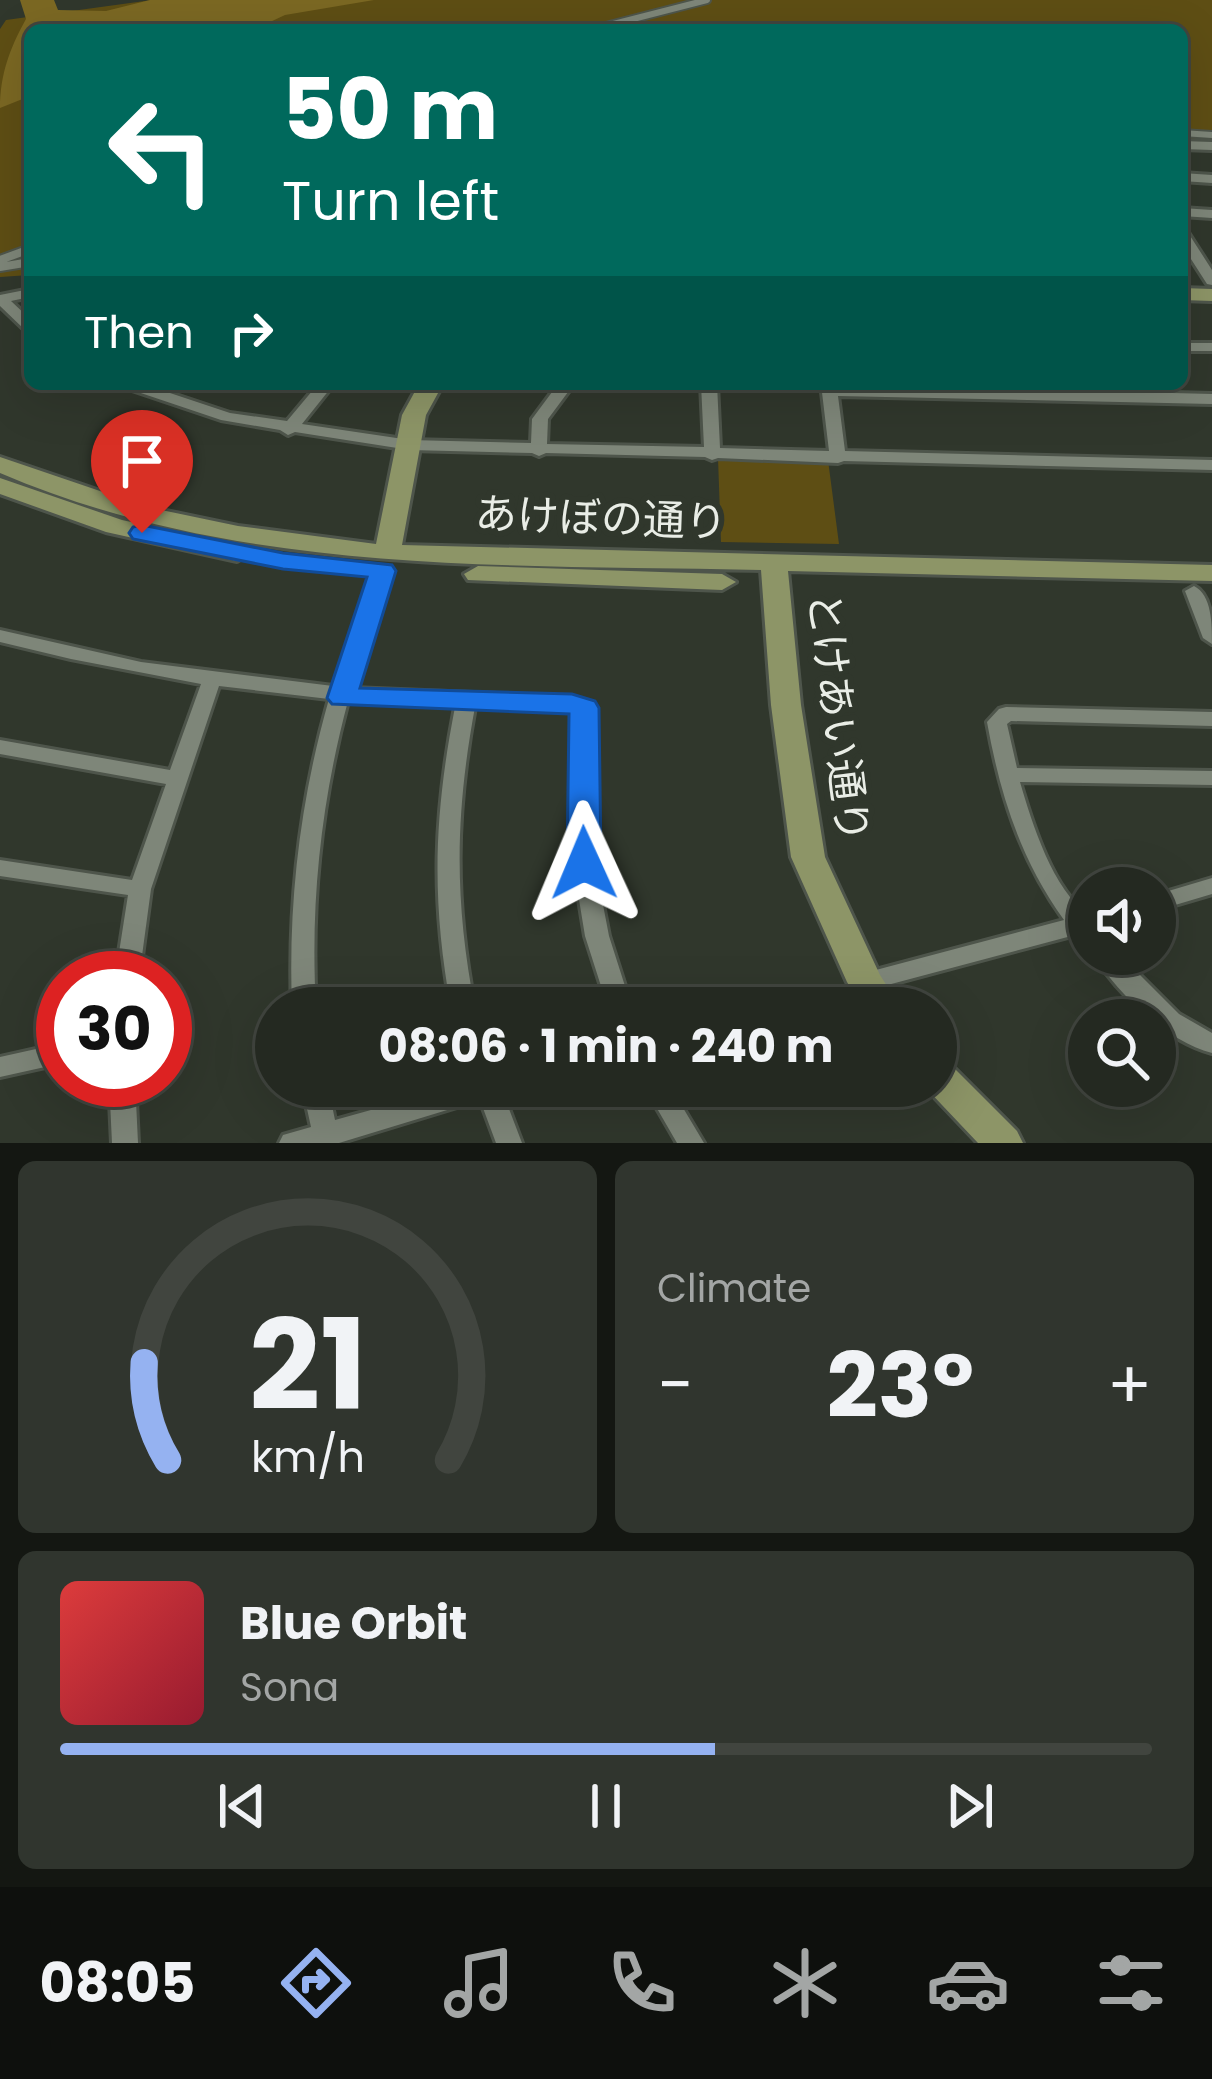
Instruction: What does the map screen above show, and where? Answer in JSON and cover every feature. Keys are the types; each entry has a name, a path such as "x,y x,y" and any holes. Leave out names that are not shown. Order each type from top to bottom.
{"street":[{"path":"1188,245 1212,281"},
{"path":"1190,249 1212,250"},
{"path":"24,294 1,299 24,321"},
{"path":"146,390 227,417 288,430 410,445 1212,465"},
{"path":"288,430 321,390"},
{"path":"303,987 301,888 342,698 385,562 414,415 428,390"},
{"path":"539,451 540,419 562,390"},
{"path":"710,390 712,455"},
{"path":"829,390 838,458"},
{"path":"925,390 1212,399"},
{"name":"あけぼの通り","path":"0,464 130,512 385,562"},
{"name":"あけぼの通り","path":"0,486 170,540 283,561 1206,586"},
{"name":"とけあい通り","path":"775,574 786,705 808,857 870,987"},
{"path":"1206,586 1212,638"},
{"path":"0,636 111,664 211,682 342,698 584,708 584,863 597,936 613,987"},
{"path":"131,951 140,890 211,682"},
{"path":"458,987 448,938 444,850 451,778 466,703"},
{"path":"1068,908 1050,889 1025,840 997,722 1006,714 1212,719"},
{"path":"0,747 178,779"},
{"path":"1006,775 1212,778"},
{"path":"0,868 140,890"},
{"path":"1176,897 1212,886"},
{"path":"899,987 1068,933"},
{"path":"1127,975 1185,1030 1204,1044 1212,1043"},
{"path":"0,1067 36,1059"},
{"path":"957,1096 1003,1143"},
{"path":"123,1107 125,1143"},
{"path":"320,1107 327,1138"},
{"path":"292,1143 327,1138 426,1107"},
{"path":"497,1107 509,1143"},
{"path":"670,1107 691,1143"}],"lane":[{"path":"613,24 707,0"}],"shaded area":[{"path":"20,0 54,0 58,10 106,11 150,0 374,0 285,15 266,24 24,24 24,98 0,108 7,62 26,19"},
{"path":"152,0 1212,0 1212,141 1188,140 1188,24 24,24 24,275 0,277 0,29 6,20"},
{"path":"718,458 828,460 839,544 721,542"}],"route":[{"path":"142,533 283,561 382,571 342,698 584,708 584,863"}]}
